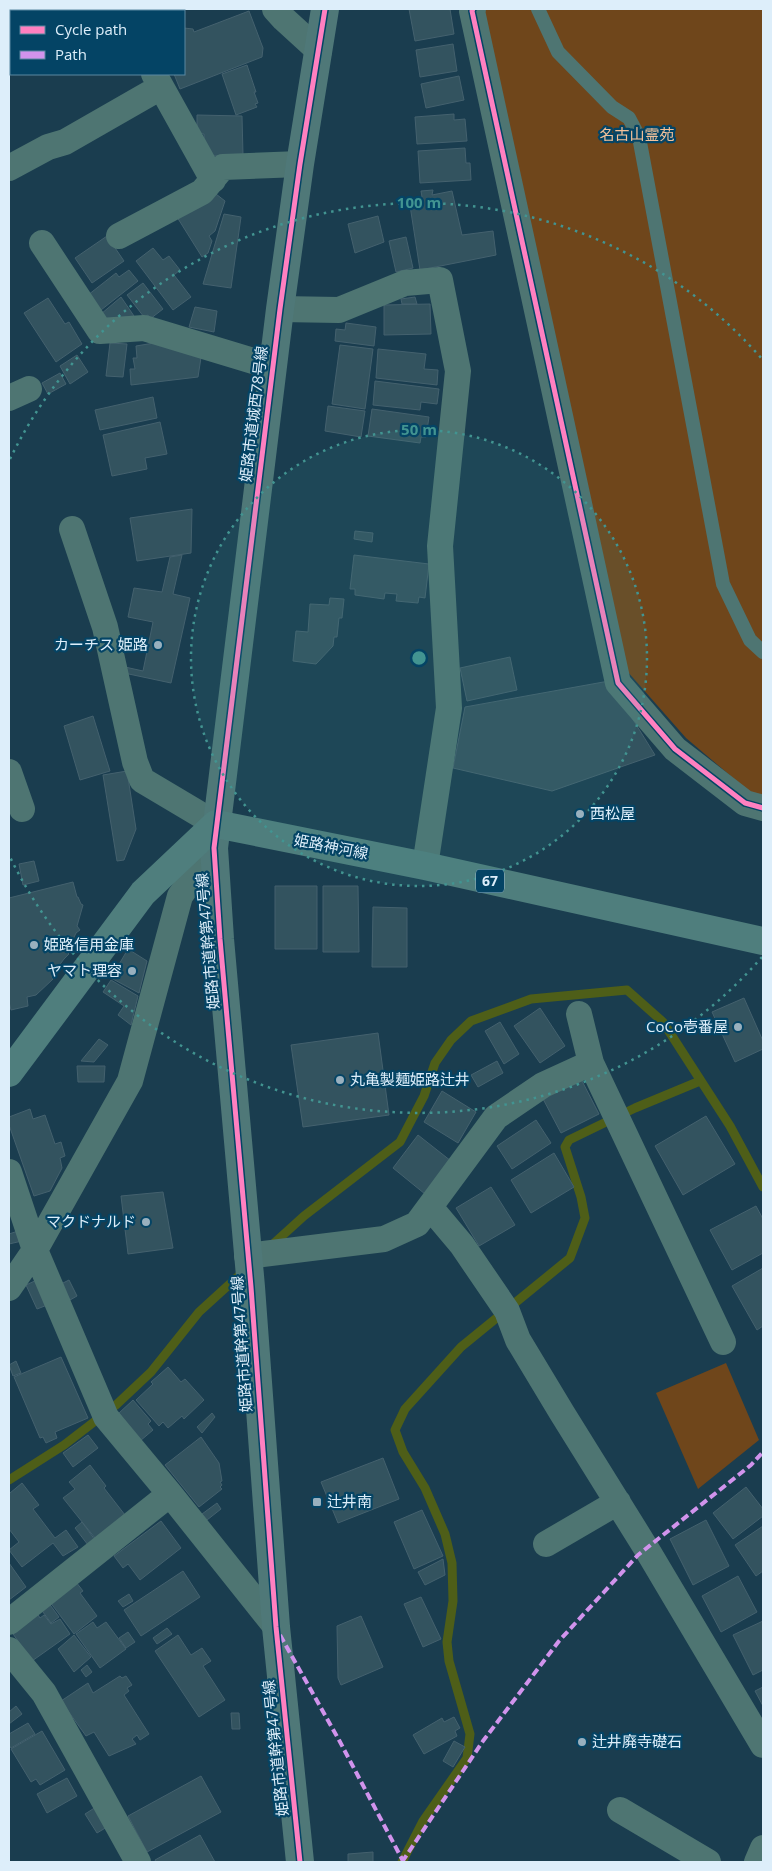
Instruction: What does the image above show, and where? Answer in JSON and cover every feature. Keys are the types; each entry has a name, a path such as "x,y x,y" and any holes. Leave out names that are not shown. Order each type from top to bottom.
{"main road":[{"name":"姫路神河線","path":"215,836 425,866 763,941"},
{"path":"9,1073 143,893 215,836"}],"street":[{"path":"275,9 318,51"},
{"name":"姫路市道城西78号線","path":"215,836 228,744 272,367 300,164 325,9"},
{"path":"473,9 618,683 675,748 745,803 763,808"},
{"path":"9,168 48,147 65,142 158,80 213,180"},
{"path":"119,236 202,192 223,168 300,164"},
{"path":"42,243 100,332 144,328 272,367"},
{"path":"280,309 339,310 405,283 440,280 458,371 440,546 449,708 425,866"},
{"path":"9,1288 35,1250 130,1081 180,896 215,836 142,780 135,762 105,628 72,529"},
{"path":"9,772 22,810"},
{"name":"姫路市道幹第47号線","path":"215,836 218,911 248,1256 276,1627 300,1862"},
{"path":"579,1014 591,1063 723,1342"},
{"path":"248,1256 384,1239 417,1224 496,1117 543,1085 591,1063"},
{"path":"9,1172 35,1250 106,1417 276,1627"},
{"path":"430,1207 462,1245 507,1311 518,1340 618,1502 763,1745"},
{"path":"9,1622 170,1494"},
{"path":"546,1544 618,1502"},
{"path":"9,1650 44,1693 138,1862"},
{"path":"620,1810 708,1862"},
{"path":"757,1862 763,1848"}],"lane":[{"path":"538,9 558,52 612,107 629,118 639,137 723,584 750,640 763,652"}],"green space":[{"name":"名古山霊苑","path":"482,9 763,9 763,797 752,794 686,738 627,671"},
{"path":"726,1363 759,1440 698,1489 656,1393"}],"building":[{"path":"409,9 450,9 454,34 415,41"},
{"path":"249,11 263,48 262,57 180,89 174,75 185,75 185,28 193,29 194,32"},
{"path":"453,44 457,71 420,77 416,50"},
{"path":"247,65 258,103 255,104 257,107 236,115 222,74"},
{"path":"459,76 464,100 426,108 421,84"},
{"path":"454,114 454,120 465,119 467,141 417,144 415,117"},
{"path":"197,115 242,116 243,155 212,156 204,144 204,134 197,133"},
{"path":"465,148 466,163 470,163 471,180 420,183 418,151"},
{"path":"433,190 432,195 452,191 462,235 493,231 496,255 420,270 409,199 422,197 421,191"},
{"path":"216,194 225,201 215,231 209,236 212,241 208,253 202,257 177,217"},
{"path":"224,214 241,217 231,288 203,284"},
{"path":"378,216 384,242 355,253 348,224"},
{"path":"107,236 124,261 92,283 75,258"},
{"path":"406,237 413,268 396,272 389,241"},
{"path":"153,248 163,260 169,256 180,270 174,275 191,297 173,310 136,261"},
{"path":"129,270 138,281 101,310 88,295 116,273 119,277"},
{"path":"143,283 163,309 150,319 148,315 144,317 127,295"},
{"path":"121,297 134,316 105,320 101,314"},
{"path":"415,297 417,304 402,304 401,299"},
{"path":"48,298 65,324 69,322 82,344 56,362 24,313"},
{"path":"430,304 431,334 384,335 384,305"},
{"path":"195,307 217,311 214,332 189,327"},
{"path":"346,323 376,327 374,346 335,341 336,329 345,330"},
{"path":"160,342 202,351 198,377 131,385 130,369 135,369 133,358 137,358 136,346"},
{"path":"110,343 127,344 123,377 106,376"},
{"path":"340,345 373,349 365,409 332,404"},
{"path":"378,349 426,354 424,369 438,370 437,385 376,378"},
{"path":"77,355 88,372 70,384 60,366"},
{"path":"60,373 66,384 48,394 42,383"},
{"path":"375,381 439,389 437,404 421,402 420,410 373,405"},
{"path":"153,397 157,418 100,430 95,410"},
{"path":"328,406 365,411 361,437 325,431"},
{"path":"372,409 429,417 426,437 421,437 420,443 368,436"},
{"path":"160,422 167,454 145,458 147,469 112,476 103,435"},
{"path":"192,509 191,553 137,561 130,518"},
{"path":"355,531 373,533 372,542 354,539"},
{"path":"182,555 173,594 190,598 171,683 124,673 125,667 143,671 153,622 128,617 134,588 162,592 170,557"},
{"path":"354,555 429,564 425,598 419,597 418,603 396,601 397,594 385,593 384,599 355,595 355,589 350,589"},
{"path":"330,598 344,599 342,618 339,618 337,637 334,637 333,646 316,664 293,661 296,631 308,632 310,604 329,605"},
{"path":"510,657 517,690 467,701 460,668"},
{"path":"609,681 655,755 552,791 453,768 465,707"},
{"path":"93,716 110,771 80,780 64,726"},
{"path":"127,771 136,829 124,860 117,861 103,775"},
{"path":"34,861 39,881 23,885 19,864"},
{"path":"73,882 77,897 83,905 77,926 80,930 76,933 67,952 69,954 51,976 53,979 36,995 27,997 28,1006 11,1010 9,1002 9,898"},
{"path":"275,886 317,886 317,949 275,949"},
{"path":"323,886 358,886 359,952 323,952"},
{"path":"373,907 407,908 407,967 372,967"},
{"path":"128,949 147,961 139,993 111,978"},
{"path":"111,980 138,996 131,1025 118,1015 124,1006 103,992"},
{"name":"CoCo壱番屋","path":"744,998 763,1041 763,1049 735,1062 712,1012"},
{"path":"540,1008 565,1046 540,1063 514,1026"},
{"path":"500,1022 519,1054 504,1064 485,1031"},
{"name":"丸亀製麺姫路辻井","path":"378,1033 389,1115 303,1127 291,1045"},
{"path":"99,1039 108,1045 94,1062 81,1061"},
{"path":"497,1061 503,1073 478,1087 471,1075"},
{"path":"77,1066 105,1066 104,1082 78,1082"},
{"path":"580,1077 599,1114 561,1133 542,1097"},
{"path":"442,1091 476,1112 458,1143 424,1122"},
{"path":"30,1109 33,1119 45,1115 55,1144 61,1142 65,1156 60,1158 62,1168 50,1191 34,1196 9,1125 9,1117"},
{"path":"706,1116 735,1164 683,1195 655,1146"},
{"path":"536,1120 551,1143 512,1169 497,1146"},
{"path":"418,1135 451,1161 425,1194 393,1168"},
{"path":"554,1153 574,1187 531,1213 511,1180"},
{"path":"491,1187 515,1225 479,1246 456,1208"},
{"name":"マクドナルド","path":"163,1192 173,1248 128,1254 121,1196"},
{"path":"756,1206 763,1219 763,1253 732,1270 710,1230"},
{"path":"21,1230 22,1241 9,1244 9,1234"},
{"path":"763,1268 763,1326 757,1330 732,1286"},
{"path":"39,1279 50,1304 37,1309 26,1285"},
{"path":"69,1280 77,1296 70,1300 61,1284"},
{"path":"61,1357 88,1418 55,1432 57,1438 46,1443 43,1437 40,1438 14,1377"},
{"path":"16,1361 21,1373 13,1376 9,1365"},
{"path":"168,1367 181,1382 185,1379 204,1400 184,1419 182,1416 168,1428 163,1422 159,1426 136,1400 153,1384 151,1382"},
{"path":"133,1400 151,1421 148,1424 153,1430 140,1441 119,1413"},
{"path":"212,1413 215,1417 202,1433 197,1427"},
{"path":"88,1435 98,1448 73,1467 63,1453"},
{"path":"201,1437 219,1463 222,1481 220,1482 222,1485 220,1487 222,1489 199,1507 165,1465"},
{"path":"383,1458 399,1499 338,1523 321,1482"},
{"path":"90,1465 106,1486 104,1488 125,1515 95,1538 63,1498 75,1489 69,1482"},
{"path":"22,1483 39,1505 33,1509 55,1538 66,1530 78,1547 63,1556 53,1543 22,1567 9,1550 19,1542 9,1529 9,1491 10,1493"},
{"path":"746,1487 763,1509 763,1516 733,1539 713,1513"},
{"path":"217,1503 221,1509 207,1520 202,1514"},
{"path":"422,1510 443,1556 414,1569 394,1522"},
{"path":"706,1520 729,1566 693,1585 670,1539"},
{"path":"161,1521 181,1548 140,1580 128,1564 123,1568 114,1556"},
{"path":"82,1522 95,1540 88,1545 75,1528"},
{"path":"763,1526 763,1571 756,1576 735,1545"},
{"path":"443,1559 445,1575 425,1585 418,1572"},
{"path":"9,1563 26,1587 9,1600"},
{"path":"183,1571 200,1597 141,1636 124,1610"},
{"path":"738,1576 757,1612 721,1632 702,1596"},
{"path":"76,1582 83,1591 80,1593 97,1616 74,1634 50,1602"},
{"path":"129,1594 133,1601 123,1607 118,1601"},
{"path":"421,1597 441,1639 423,1647 404,1604"},
{"path":"48,1602 59,1617 51,1623 40,1608"},
{"path":"37,1613 40,1618 44,1615 51,1624 60,1619 70,1634 32,1661 11,1631"},
{"path":"361,1616 383,1667 341,1685 338,1678 337,1626"},
{"path":"763,1621 763,1670 753,1675 733,1635"},
{"path":"93,1622 97,1628 106,1622 126,1649 100,1668 76,1634"},
{"path":"167,1628 172,1634 157,1644 153,1638"},
{"path":"128,1632 135,1642 126,1648 119,1638"},
{"path":"74,1635 91,1657 74,1672 58,1649"},
{"path":"178,1635 191,1655 202,1648 211,1661 203,1666 225,1700 199,1717 155,1651"},
{"path":"87,1665 92,1672 86,1677 81,1670"},
{"path":"120,1676 122,1678 126,1676 132,1685 127,1688 129,1691 124,1695 149,1734 140,1740 137,1735 132,1739 136,1744 109,1756 94,1732 86,1736 61,1701 88,1683 93,1693"},
{"path":"763,1687 763,1706 755,1691"},
{"path":"16,1706 22,1714 9,1724 9,1712"},
{"path":"231,1713 239,1713 240,1729 232,1729"},
{"path":"454,1717 460,1728 455,1731 457,1736 424,1754 413,1735 442,1718 444,1722"},
{"path":"28,1723 35,1734 11,1748 9,1745 9,1734"},
{"path":"42,1731 65,1770 40,1785 36,1779 31,1782 11,1749"},
{"path":"454,1741 465,1747 453,1767 443,1761"},
{"path":"201,1776 221,1812 147,1852 128,1816"},
{"path":"67,1778 77,1796 47,1813 37,1794"},
{"path":"96,1807 107,1827 97,1833 85,1814"},
{"path":"200,1835 215,1862 156,1862 155,1860"},
{"path":"373,1852 373,1862 348,1862 348,1854"}],"waterway":[{"path":"272,1245 304,1216 400,1142 424,1096 435,1063 451,1040 471,1021 531,999 627,990 663,1022 730,1126 763,1187"},
{"path":"402,1862 423,1821 467,1758 470,1734 449,1661 447,1642 453,1601 452,1563 445,1534 425,1488 403,1452 395,1430 405,1409 461,1347 570,1258 585,1218 581,1197 565,1147 569,1140 635,1108 700,1081"},
{"path":"9,1480 64,1445 116,1405 151,1372 199,1312 244,1271"}],"marked path":[{"path":"402,1862 483,1741 559,1641 638,1555 751,1465 763,1452"},
{"path":"280,1635 339,1740 403,1861"}],"cycle path":[{"path":"300,1862 276,1627 251,1287 220,939 214,848 280,309 300,164 325,9"},
{"path":"473,9 618,683 675,749 745,803 763,808"}],"place":[{"name":"カーチス 姫路","path":"158,645"},
{"name":"西松屋","path":"580,814"},
{"name":"姫路信用金庫","path":"34,945"},
{"name":"ヤマト理容","path":"132,971"},
{"name":"CoCo壱番屋","path":"738,1027"},
{"name":"丸亀製麺姫路辻井","path":"340,1080"},
{"name":"マクドナルド","path":"146,1222"},
{"name":"辻井南","path":"317,1502"},
{"name":"辻井廃寺礎石","path":"582,1742"}]}
